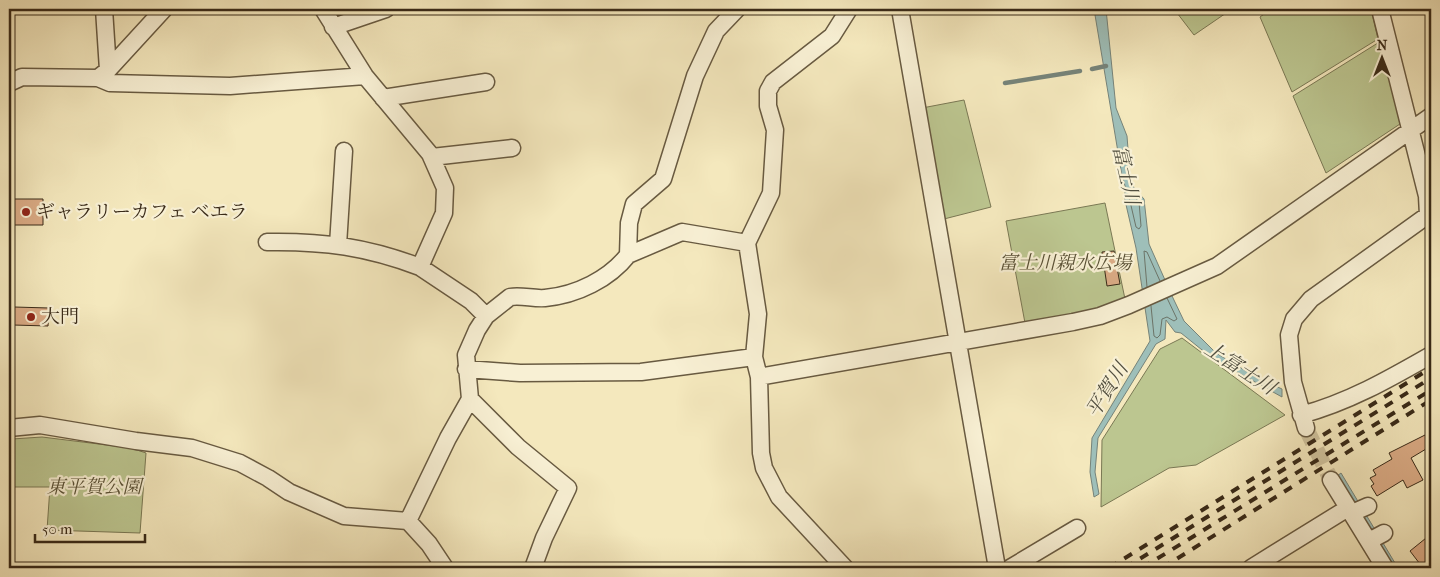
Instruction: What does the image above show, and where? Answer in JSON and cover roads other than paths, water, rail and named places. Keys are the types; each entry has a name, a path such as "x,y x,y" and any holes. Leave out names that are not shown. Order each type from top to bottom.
{"street":[{"path":"104,9 103,74 110,83 230,86 365,76"},
{"path":"9,84 22,76 103,74 164,9"},
{"path":"323,9 365,76 432,157 445,188 444,213 420,267"},
{"path":"333,27 386,9"},
{"path":"628,254 629,223 634,204 663,179 694,76 716,31 734,9"},
{"path":"845,568 791,512 769,480 764,468 761,453 759,377 754,357 758,314 747,243 770,193 775,130 768,106 768,91 773,82 832,36 849,9"},
{"path":"900,9 997,568"},
{"path":"1380,9 1427,196 1428,216 1311,299 1294,319 1289,335 1293,382 1303,422 1332,406 1374,388 1431,354"},
{"path":"383,98 486,82"},
{"path":"759,377 1100,316 1130,306 1217,266 1431,116"},
{"path":"432,157 512,148"},
{"path":"338,245 344,151"},
{"path":"408,521 440,453 470,399 466,355 477,330 486,316 510,297 544,298 582,288 608,276 628,254 682,232 747,243"},
{"path":"267,242 295,241 359,247 420,267 471,301 486,316"},
{"path":"466,369 520,373 641,372 754,357"},
{"path":"470,399 518,447 568,488 554,515 533,568"},
{"path":"9,428 40,425 192,448 240,463 289,492 344,516 408,521 429,544 446,568"},
{"path":"1331,480 1375,538 1385,568"},
{"path":"1251,568 1355,510"},
{"path":"1010,568 1077,528"}],"water":[{"path":"1094,9 1106,9 1116,108 1127,136 1130,175 1134,188 1144,199 1149,244 1184,321 1216,353 1256,377 1282,389 1282,397 1212,358 1181,333 1175,332 1166,320 1165,339 1156,344 1098,438 1095,472 1099,494 1094,497 1090,472 1092,438 1150,341 1136,248 1124,196 1126,189 1122,176"},
{"path":"1341,473 1398,568 1390,568 1337,476"}],"waterway":[{"path":"1092,69 1106,66"},
{"path":"1005,83 1080,71"}],"tunnel":[{"path":"1306,428 1331,480"}],"railway":[{"path":"1109,568 1431,368"},
{"path":"1125,568 1431,378"},
{"path":"1142,568 1431,390"},
{"path":"1162,568 1431,400"}],"place":[{"name":"ギャラリーカフェ ベエラ","path":"26,212"},
{"name":"大門","path":"31,317"}],"water label":[{"name":"富士川","path":"1126,175"},
{"name":"上富士川","path":"1240,368"},
{"name":"平賀川","path":"1107,390"}],"park label":[{"name":"富士川親水広場","path":"1065,263"},
{"name":"東平賀公園","path":"94,487"}]}
